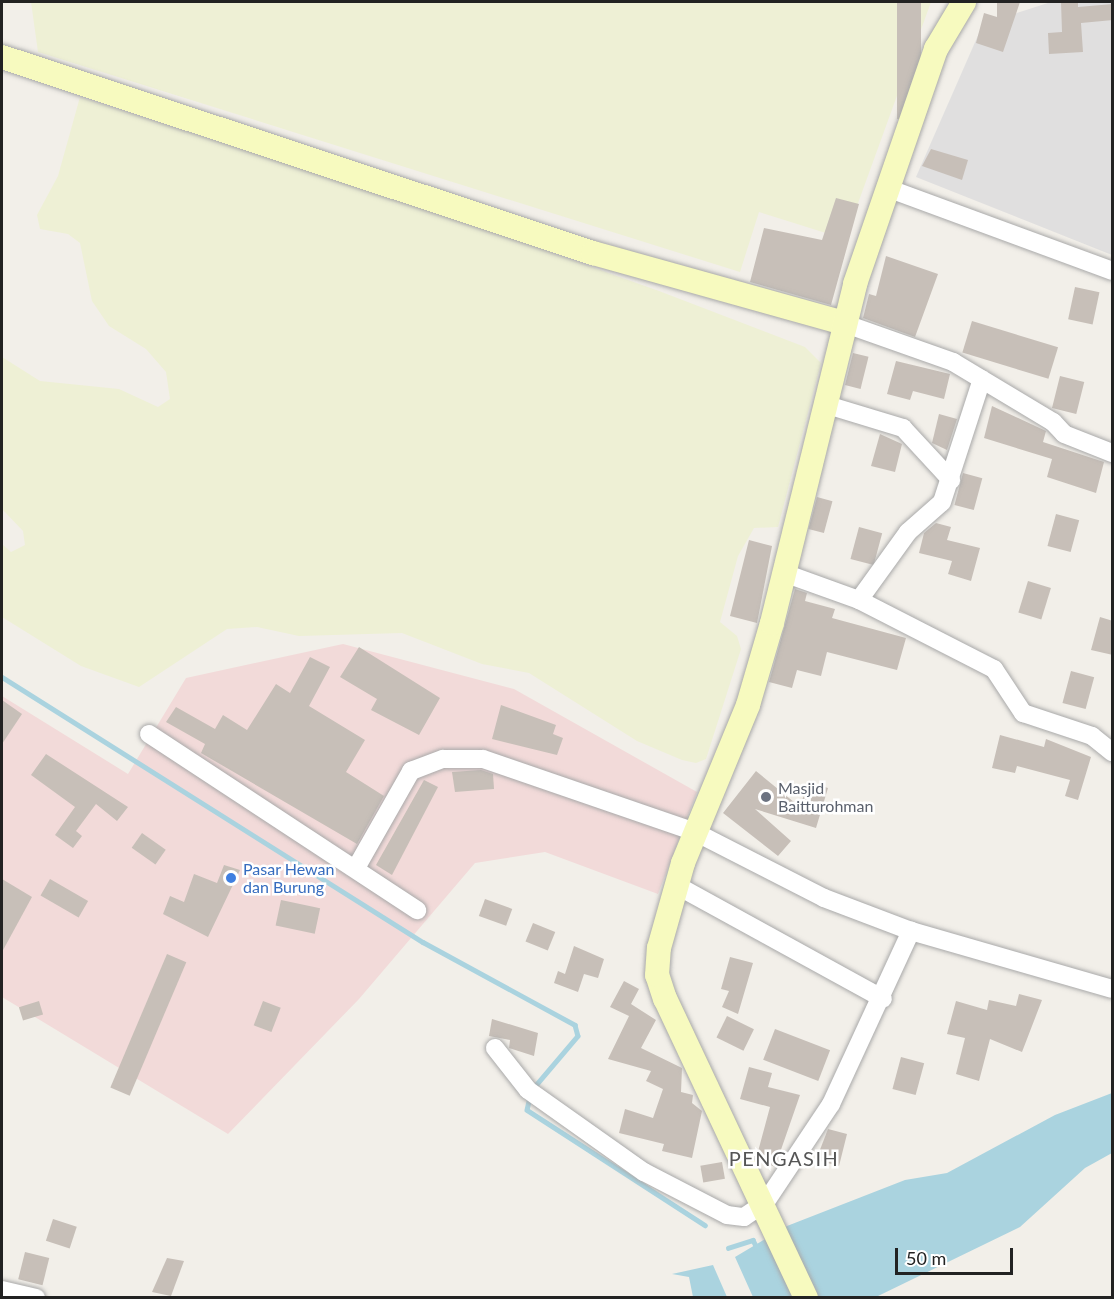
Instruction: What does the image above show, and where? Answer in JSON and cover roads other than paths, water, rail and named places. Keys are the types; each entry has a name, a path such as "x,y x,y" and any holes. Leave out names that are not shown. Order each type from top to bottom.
{"street":[{"path":"806,1298 768,1210 657,975 663,928 676,885 695,832 748,705 784,573 843,324 887,188 946,24 964,2"},
{"path":"2,57 593,253 843,324 953,362 1064,434 1113,453"},
{"path":"887,188 1113,271"},
{"path":"859,600 908,532 942,502 982,379"},
{"path":"824,404 903,428 951,480"},
{"path":"784,573 859,600 994,669 1023,713 1092,736 1113,752"},
{"path":"149,734 417,910"},
{"path":"356,868 411,771 423,763 460,756 483,759 695,832 824,898 911,931 1113,989"},
{"path":"676,885 883,999"},
{"path":"495,1048 528,1090 644,1172 727,1215 744,1217 768,1210 831,1104 883,999 911,931"},
{"path":"2,1290 36,1298"}],"water":[{"path":"1112,1093 1112,1153 1085,1168 1020,1227 876,1297 753,1297 735,1257 787,1226 905,1180 947,1173 1055,1115"},
{"path":"713,1265 727,1297 693,1297 689,1277 672,1274"}],"waterway":[{"path":"2,677 423,942 575,1025 578,1036 533,1089"},
{"path":"530,1097 527,1110 705,1225"},
{"path":"728,1248 753,1240 759,1252"}],"place":[{"name":"Masjid Baitturohman","path":"766,797"},
{"name":"Pasar Hewan dan Burung","path":"231,878"}],"district":[{"name":"PENGASIH","path":"784,1158"}]}
